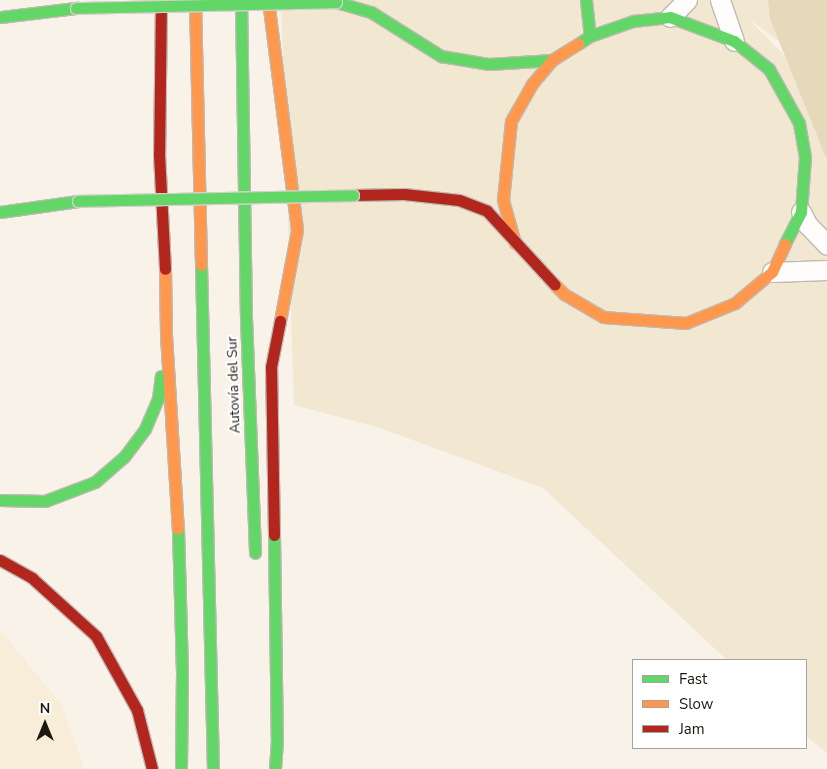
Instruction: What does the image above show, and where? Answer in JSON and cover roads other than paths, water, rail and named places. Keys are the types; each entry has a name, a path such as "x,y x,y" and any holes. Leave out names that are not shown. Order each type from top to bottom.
{"highway":[{"path":"161,0 159,154 165,260 166,335 178,529 182,673 181,769"},
{"path":"195,0 213,769"},
{"name":"Autovía del Sur","path":"241,0 246,317 256,563"},
{"path":"268,0 297,230 271,366 277,740 275,769"},
{"path":"586,0 590,36"},
{"path":"0,17 76,8 336,2 371,12 441,56 489,64 552,60"},
{"path":"0,205 78,201 404,194 459,200 486,212 564,294 603,317 686,322 735,303 772,272 801,212 805,157 799,124 769,69 734,41 662,18 641,6"},
{"path":"515,243 502,200 511,121 532,84 552,60 590,36 633,22 662,18"},
{"path":"0,212 78,201"},
{"path":"0,500 45,501 95,482 124,457 145,429 158,399 166,335"},
{"path":"0,560 32,578 96,636 137,710 152,769"}],"street":[{"path":"662,18 687,0"},
{"path":"720,0 734,41"},
{"path":"801,212 807,224 827,245"},
{"path":"772,272 827,270"}]}
